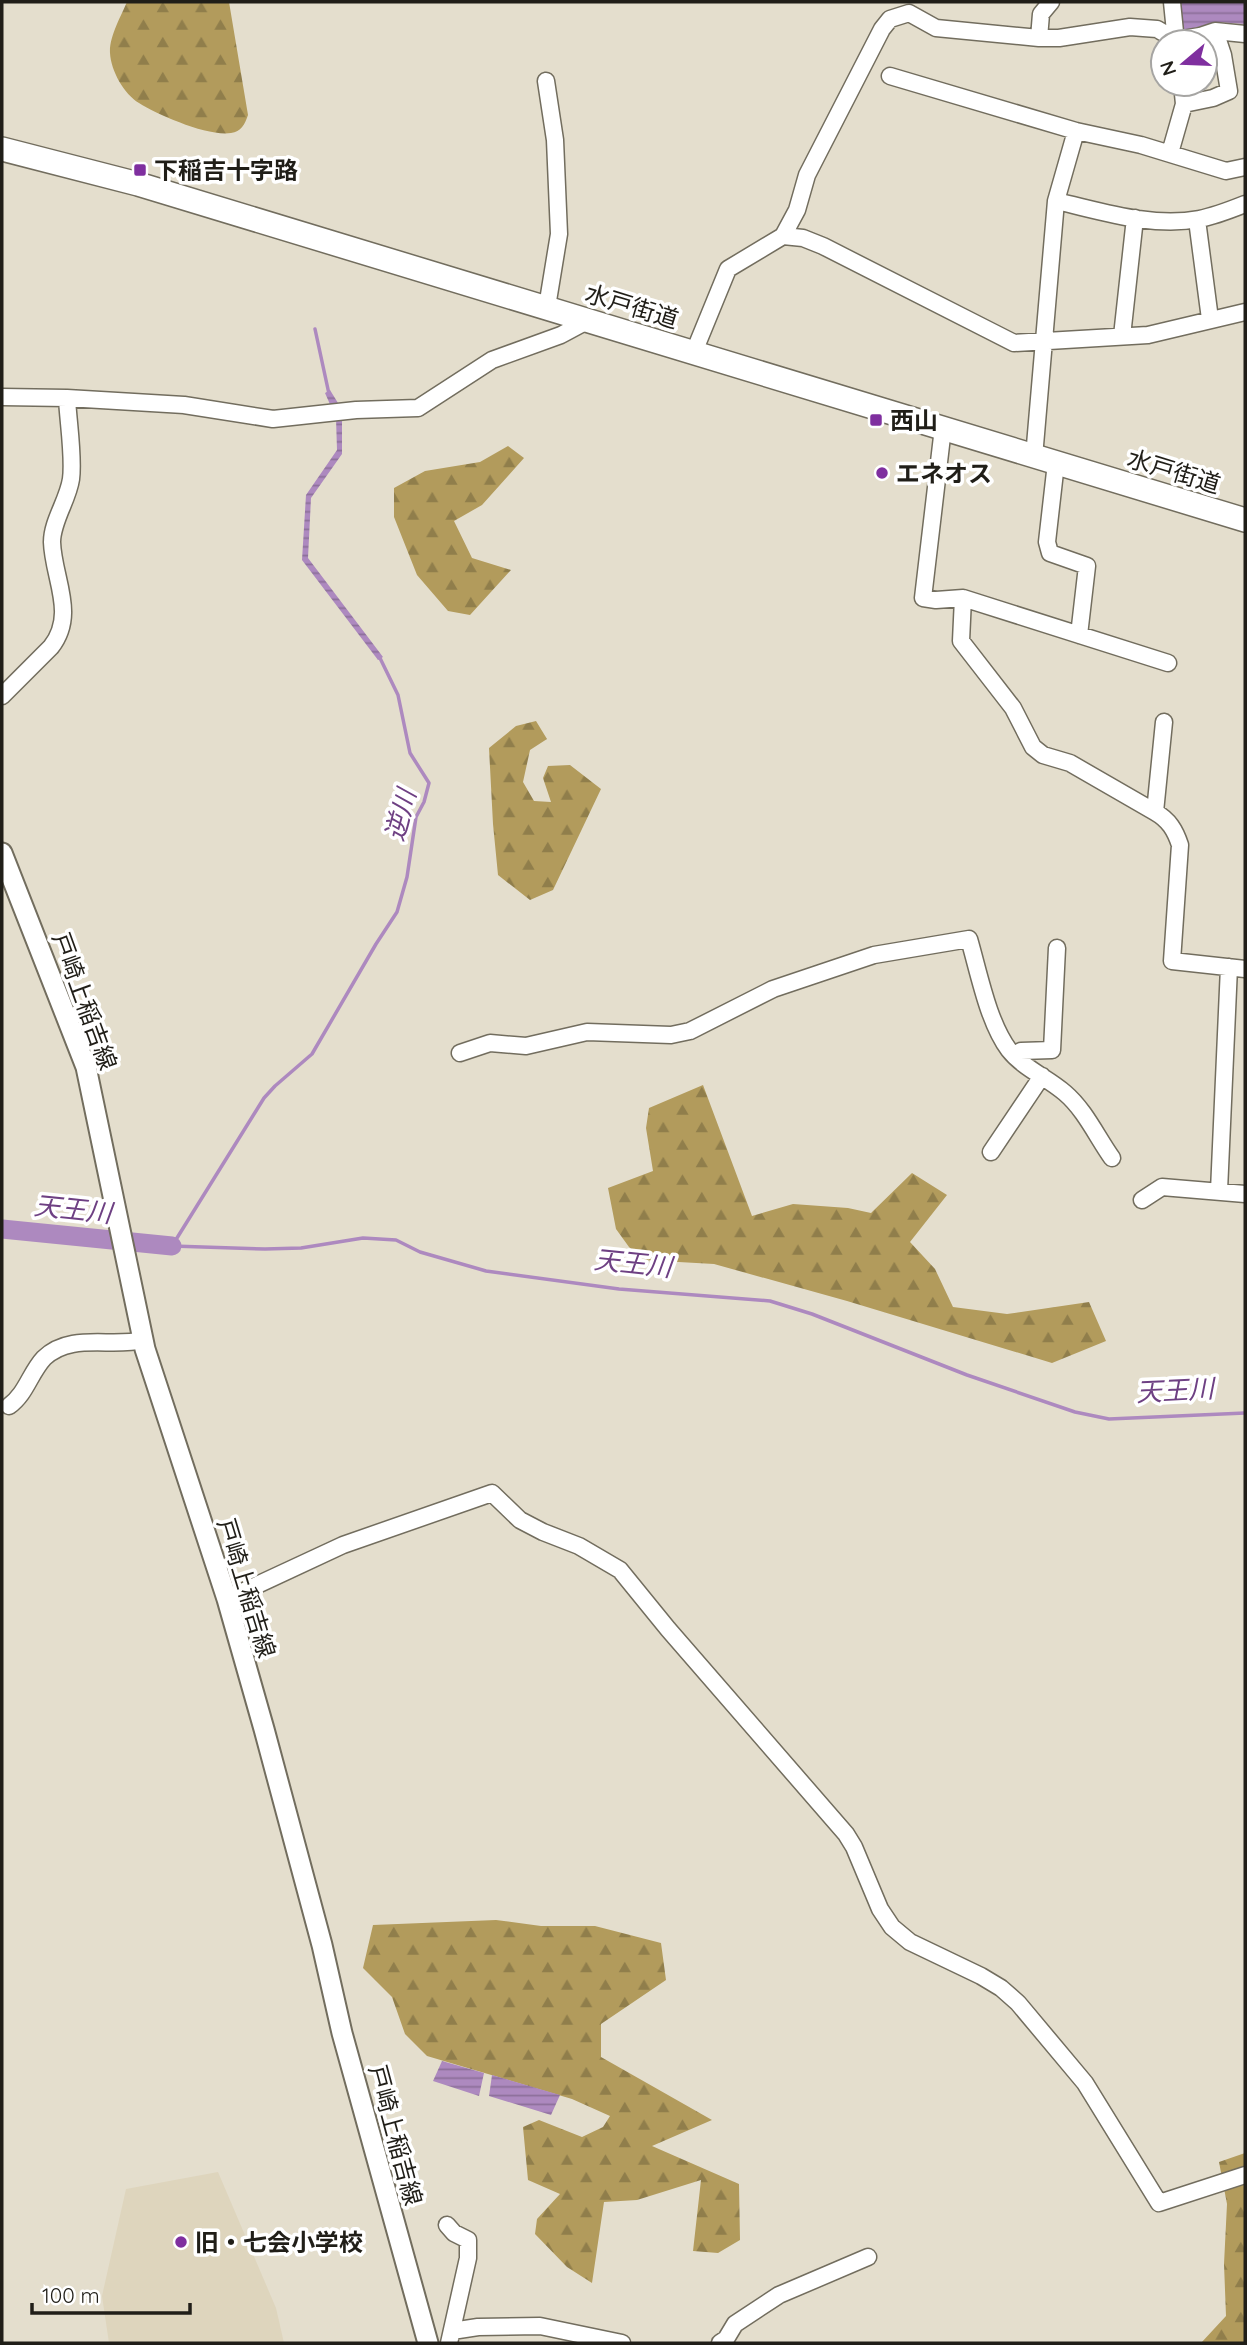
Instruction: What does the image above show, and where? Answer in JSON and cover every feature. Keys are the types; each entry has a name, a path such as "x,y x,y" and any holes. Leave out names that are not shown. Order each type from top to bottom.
{"highway":[{"name":"水戸街道","path":"2,149 138,184 1245,520"}],"main road":[{"name":"戸崎上稲吉線","path":"2,853 86,1067 143,1340 227,1599 264,1729 322,1945 342,2033 428,2343"}],"street":[{"path":"1039,38 1041,14 1051,2"},
{"path":"1172,2 1175,28"},
{"path":"694,352 728,269 783,236 797,210 807,175 849,90 890,19 909,13 936,28 1039,38 1130,27 1151,28"},
{"path":"1219,31 1245,34"},
{"path":"1219,43 1229,91 1219,95"},
{"path":"890,76 1076,131 1170,153 1226,172 1242,167 1245,184"},
{"path":"546,81 555,140 559,234 547,307"},
{"path":"1170,153 1183,98"},
{"path":"1184,104 1213,98"},
{"path":"1034,457 1056,201 1076,131"},
{"path":"1056,201 1135,218 1175,222 1197,220 1245,204"},
{"path":"1122,337 1135,218"},
{"path":"1197,220 1210,319"},
{"path":"783,236 803,238 823,246 1014,343 1158,333 1245,312"},
{"path":"2,397 184,405 284,418 418,408 492,360 561,335 589,320"},
{"path":"2,696 56,641 63,620 62,593 52,543 72,478 67,398"},
{"path":"943,428 923,598 963,598 1168,663"},
{"path":"1056,463 1047,542 1050,553 1087,566 1079,635"},
{"path":"963,598 961,641 1013,708 1033,747 1043,755 1070,763 1155,812 1175,829 1180,845 1172,961 1237,968 1219,1191"},
{"path":"1155,812 1164,722"},
{"path":"460,1053 490,1043 526,1046 587,1032 671,1035 690,1031 773,989 874,955 969,939 994,1020 1003,1040 1014,1055 1065,1093 1079,1108 1112,1158"},
{"path":"1014,1055 1021,1051 1052,1050 1057,948"},
{"path":"991,1152 1042,1076"},
{"path":"1142,1200 1162,1188 1245,1194"},
{"path":"9,1406 17,1400 45,1357 60,1347 86,1343 130,1344 143,1340"},
{"path":"227,1599 343,1545 492,1493 511,1513 531,1526 579,1546 621,1570 668,1629 846,1834 880,1909 892,1927 910,1942 1001,1988 1018,2003 1085,2083 1159,2203 1245,2175"},
{"path":"447,2225 454,2233 468,2240 468,2258 450,2337"},
{"path":"720,2343 735,2325 779,2295 868,2257"},
{"path":"450,2337 478,2326 540,2326 622,2343"}],"shaded area":[{"path":"1177,2 1245,2 1245,24 1217,22 1194,28 1179,28"},
{"path":"330,390 338,403 342,418 342,454 311,498 308,558 383,657 378,660 302,560 306,495 337,450 336,418 325,393"},
{"path":"442,2061 484,2073 479,2096 433,2081"},
{"path":"492,2075 560,2095 551,2115 489,2096"},
{"name":"旧・七会小学校","path":"218,2172 276,2308 284,2343 109,2343 102,2296 126,2189"}],"green space":[{"path":"127,2 229,2 248,115 240,129 234,132 210,132 184,124 139,103 128,94 116,74 110,53 113,34"},
{"path":"508,446 524,458 482,505 454,521 472,558 511,570 470,615 448,611 417,575 394,517 394,488 425,471 480,462"},
{"path":"536,721 547,739 530,750 523,782 534,801 551,802 543,778 548,766 570,765 601,789 553,890 530,900 498,875 489,748 516,726"},
{"path":"703,1085 752,1216 793,1204 848,1208 871,1213 912,1173 947,1195 910,1242 935,1269 953,1307 1007,1314 1089,1302 1106,1341 1052,1363 714,1264 643,1260 616,1229 608,1188 653,1171 646,1128 649,1108"},
{"path":"496,1920 541,1926 595,1926 661,1943 666,1980 601,2024 601,2057 712,2120 652,2146 739,2184 740,2240 718,2253 693,2251 701,2180 637,2200 604,2202 592,2283 567,2267 535,2234 537,2219 560,2194 528,2180 523,2127 539,2120 582,2137 603,2127 610,2116 572,2099 427,2056 405,2034 392,1997 363,1968 373,1925"},
{"path":"1245,2153 1245,2343 1201,2343 1226,2316 1224,2264 1227,2204 1219,2162"}],"waterway":[{"name":"逆川","path":"315,329 329,394"},
{"name":"天王川","path":"379,656 398,695 410,753 429,783 424,802 416,817 407,877 397,912 312,1054 264,1098 172,1246 265,1249 301,1248 363,1238 396,1240 420,1252 486,1271 619,1289 770,1301 812,1314 967,1375 1075,1412 1109,1419 1245,1413"},
{"name":"天王川","path":"2,1229 172,1246"}],"place":[{"name":"下稲吉十字路","path":"140,170"},
{"name":"西山","path":"876,420"},
{"name":"エネオス","path":"882,473"},
{"name":"旧・七会小学校","path":"181,2242"}]}
